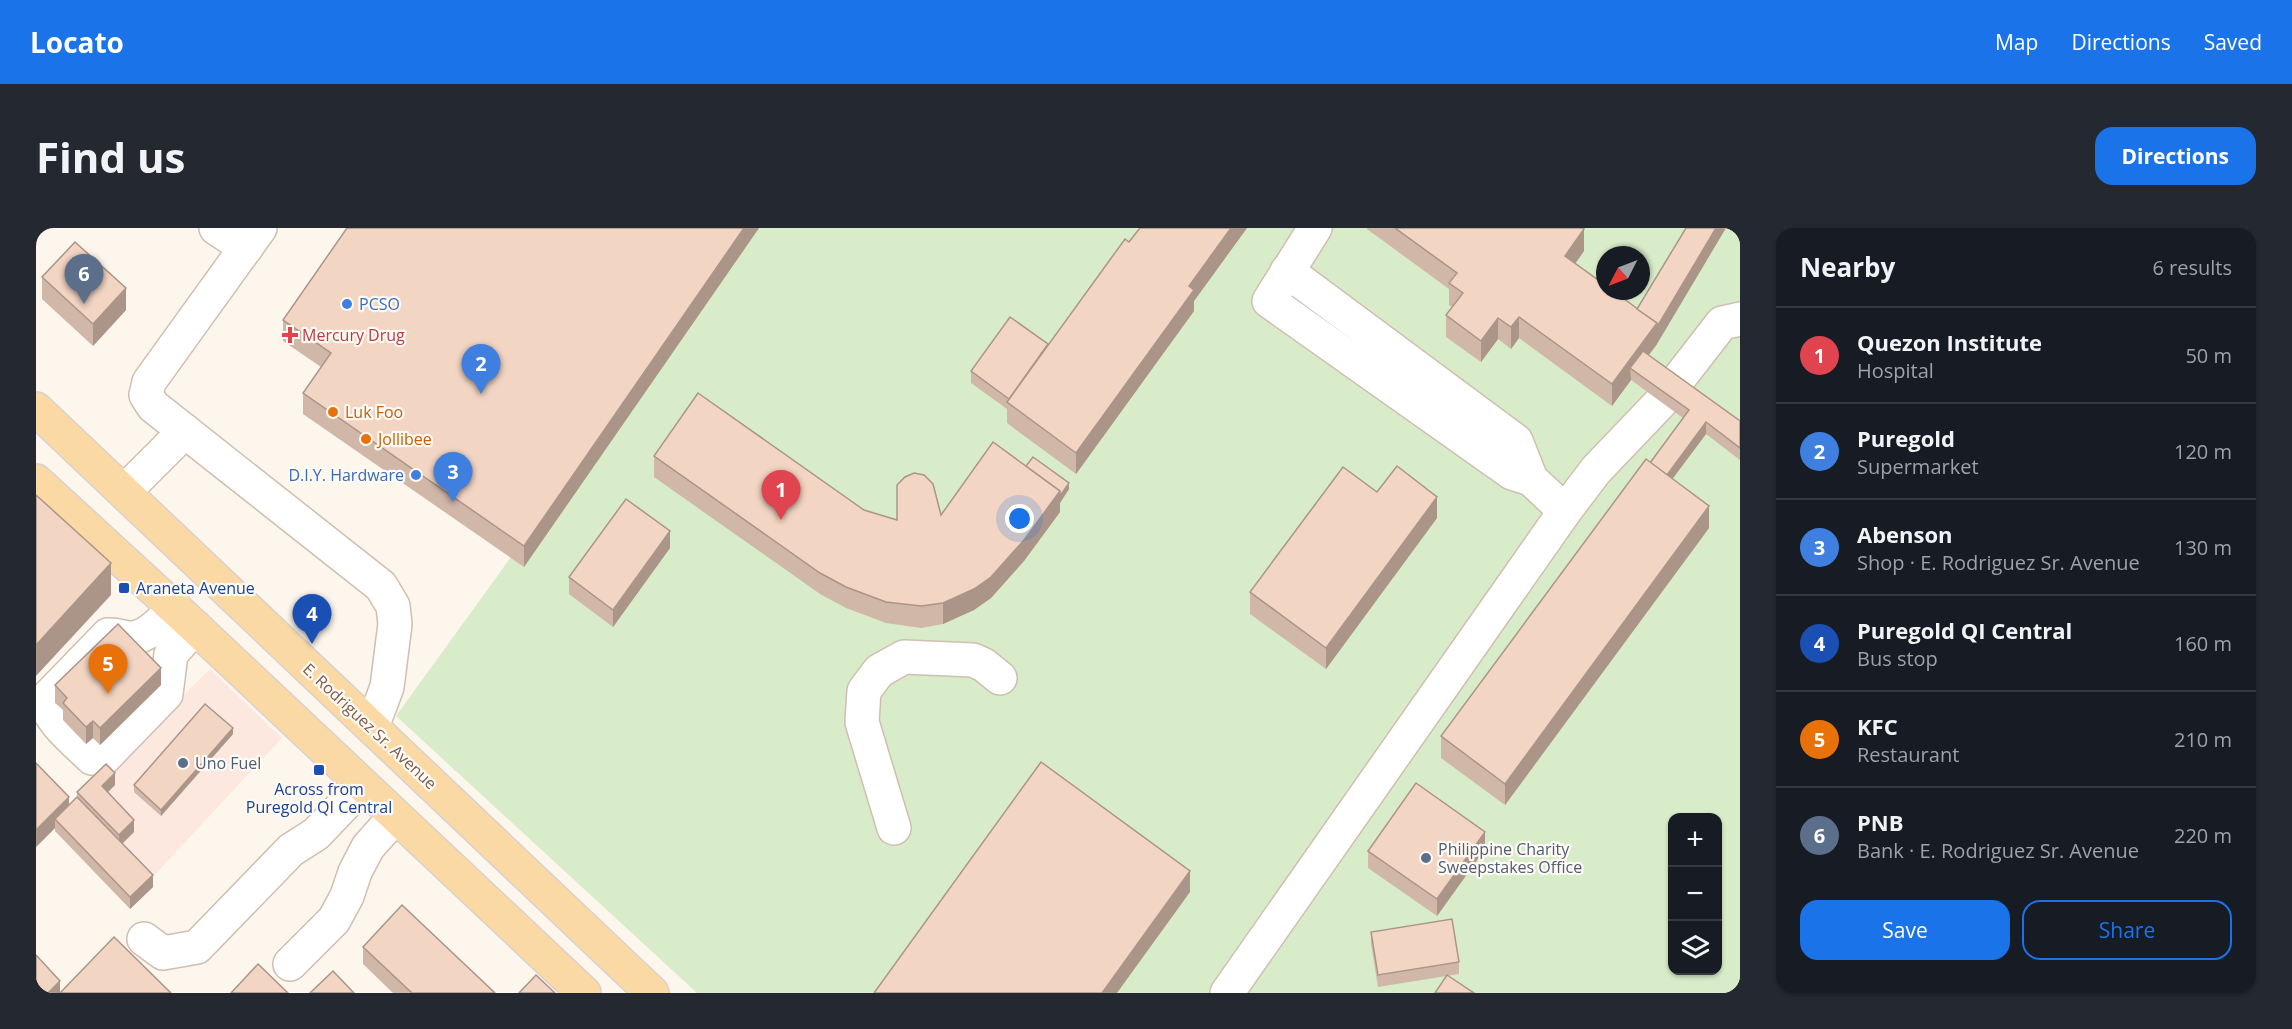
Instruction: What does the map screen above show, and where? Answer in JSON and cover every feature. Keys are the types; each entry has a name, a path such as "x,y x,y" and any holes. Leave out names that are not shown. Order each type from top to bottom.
{"main road":[{"name":"E. Rodriguez Sr. Avenue","path":"36,409 652,993"},
{"path":"36,482 185,617 584,993"}],"lane":[{"path":"216,228 253,238 149,382 146,394 153,406 381,586 393,606 395,624 387,687 372,727"},
{"path":"1315,228 1269,301 1437,402"},
{"path":"1287,271 1437,402 1512,473 1531,479 1565,511"},
{"path":"1227,993 1596,470 1668,394 1722,323 1740,319"},
{"path":"124,492 184,431"},
{"path":"185,617 171,654 166,694 103,759 92,758 50,714 45,705 46,699 108,635 118,634 130,639 185,617"},
{"path":"894,828 862,722 864,691 879,671 904,657 974,660 1000,678"},
{"path":"144,939 163,953 197,947 291,850 316,834 362,786"},
{"path":"290,964 334,920 368,847 395,817"}],"shaded area":[{"path":"210,669 282,738 149,881 73,805"}],"green space":[{"path":"749,228 1740,228 1740,993 697,993 396,716"}],"building":[{"path":"347,228 744,228 524,546 303,393 331,353 283,320"},
{"path":"1140,228 1231,228 1189,286 1194,290 1076,453 1007,402 1125,239 1129,242"},
{"path":"1395,228 1582,228 1584,229 1565,256 1596,278 1596,300 1625,300 1657,323 1612,384 1519,317 1511,327 1498,318 1481,341 1446,315 1463,293 1449,283 1457,273"},
{"path":"1686,228 1716,228 1657,327 1657,323 1637,309 1642,300 1650,300 1650,288"},
{"path":"75,242 126,288 93,324 42,277"},
{"path":"1010,317 1048,344 1009,399 971,371"},
{"path":"1643,351 1740,421 1740,448 1706,422 1667,475 1650,463 1689,410 1630,368"},
{"path":"698,393 864,510 897,520 897,485 905,477 914,473 924,475 933,484 941,515 993,442 1060,491 1024,540 991,577 974,589 943,603 921,606 886,602 846,587 820,573 654,456"},
{"path":"1033,457 1069,483 1060,496 1060,491 1026,466"},
{"path":"1646,459 1709,506 1505,784 1441,736"},
{"path":"1397,466 1437,497 1326,648 1250,592 1343,467 1377,492"},
{"path":"36,495 111,563 36,645"},
{"path":"626,499 670,531 613,610 569,577"},
{"path":"118,624 161,668 100,728 93,721 86,727 63,703 67,698 55,685"},
{"name":"Uno Fuel","path":"205,704 233,728 161,810 134,785"},
{"path":"1041,762 1190,871 1102,993 874,993"},
{"path":"36,763 69,797 36,830"},
{"path":"106,764 115,773 102,786 134,820 119,835 77,792"},
{"name":"Philippine Charity Sweepstakes Office","path":"1416,783 1485,832 1437,899 1368,851"},
{"path":"77,797 153,875 130,897 55,819"},
{"path":"402,905 495,993 412,993 363,947"},
{"path":"1452,919 1459,962 1378,975 1371,932"},
{"path":"114,937 171,993 60,993"},
{"path":"36,955 60,981 48,993 36,993"},
{"path":"258,964 288,993 231,993"},
{"path":"333,971 354,993 310,993"},
{"path":"536,975 555,993 519,993"},
{"path":"1447,975 1474,993 1435,993"}],"place":[{"name":"PNB","path":"84,304"},
{"name":"PCSO","path":"347,304"},
{"name":"Mercury Drug","path":"290,335"},
{"name":"Puregold","path":"481,394"},
{"name":"Luk Foo","path":"333,412"},
{"name":"Jollibee","path":"366,439"},
{"name":"D.I.Y. Hardware","path":"416,475"},
{"name":"Abenson","path":"453,502"},
{"name":"Quezon Institute","path":"781,520"},
{"name":"Araneta Avenue","path":"124,588"},
{"name":"Puregold QI Central","path":"312,644"},
{"name":"KFC","path":"108,694"},
{"name":"Uno Fuel","path":"183,763"},
{"name":"Across from Puregold QI Central","path":"319,770"},
{"name":"Philippine Charity Sweepstakes Office","path":"1426,858"}]}
